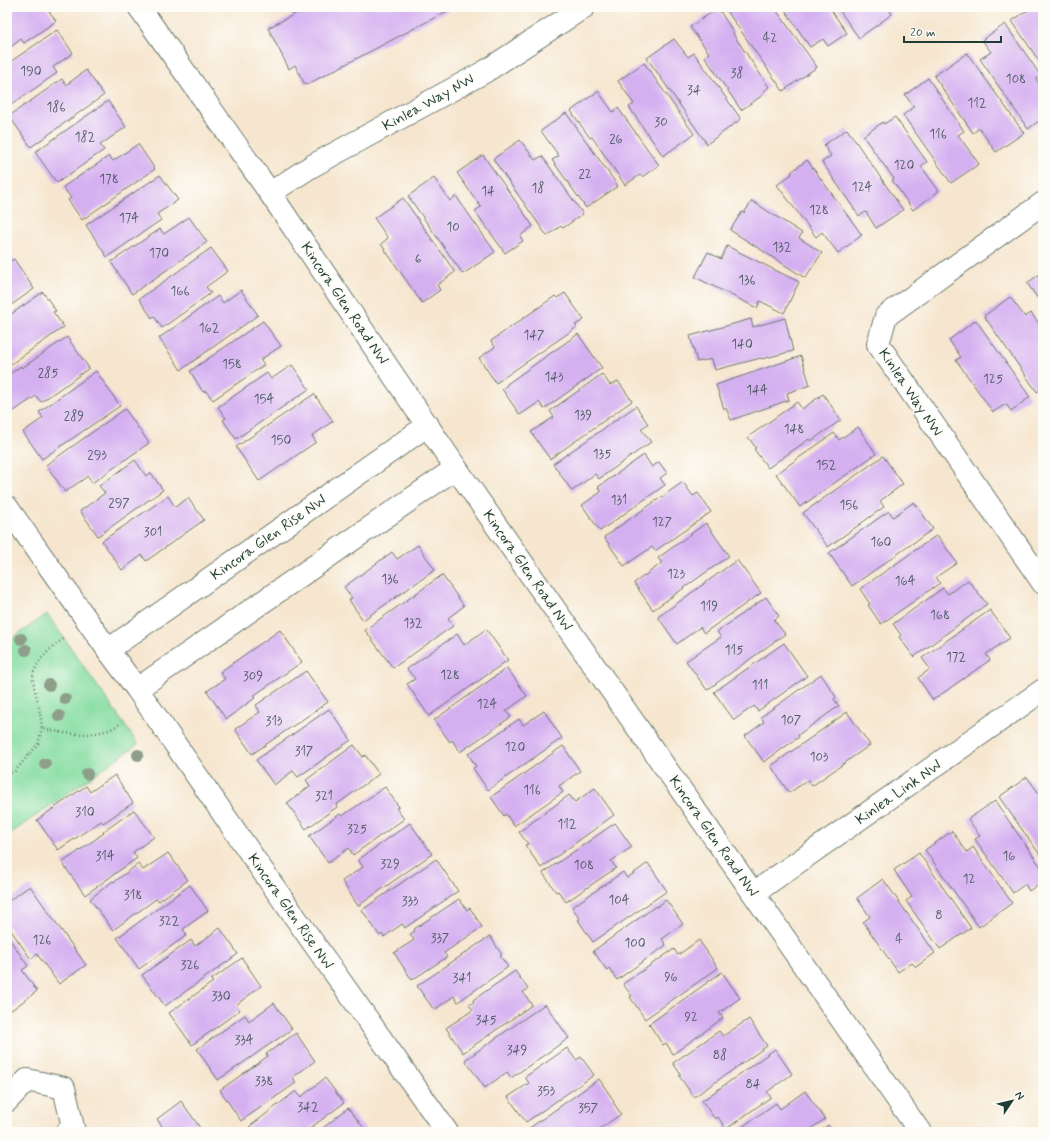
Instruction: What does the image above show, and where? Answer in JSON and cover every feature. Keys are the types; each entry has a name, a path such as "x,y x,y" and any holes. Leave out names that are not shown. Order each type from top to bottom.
{"street":[{"name":"Kincora Glen Road NW","path":"139,7 270,193 428,424 456,468 920,1132"},
{"name":"Kinlea Way NW","path":"270,193 312,166 486,71 584,7"},
{"name":"Kinlea Way NW","path":"1043,203 886,316 878,344 1043,583"},
{"name":"Kincora Glen Rise NW","path":"108,650 428,424"},
{"path":"137,689 456,468"},
{"name":"Kincora Glen Rise NW","path":"7,507 137,689 271,883 447,1132"},
{"name":"Kinlea Link NW","path":"754,893 1043,690"},
{"path":"7,1101 27,1080 64,1088 73,1127 68,1132"}],"path":[{"path":"7,774 15,771 38,744 42,728 33,684 33,673 50,649 63,638"},
{"path":"42,728 60,733 85,735 109,730 122,723"}],"green space":[{"path":"47,614 138,744 7,836 7,642"}],"building":[{"path":"7,7 46,7 56,21 24,43 21,39 7,50"},
{"path":"308,7 455,7 306,85 295,65 289,69 268,28"},
{"path":"724,7 774,7 817,67 783,91"},
{"path":"783,7 829,7 847,33 828,46 823,39 810,47"},
{"path":"837,7 888,7 892,14 859,38"},
{"path":"1032,7 1043,7 1043,67 1012,21"},
{"path":"718,8 734,33 733,34 769,87 762,93 763,95 741,110 705,57 709,53 690,27"},
{"path":"1005,24 1041,76 1036,79 1043,90 1043,118 1028,129 980,59 991,52 982,40"},
{"path":"57,30 73,53 53,67 57,73 8,107 7,64"},
{"path":"674,39 688,57 694,53 741,119 707,144 647,58"},
{"path":"967,53 1024,133 996,152 979,128 973,133 934,76"},
{"path":"644,63 694,134 663,156 629,107 634,104 618,81"},
{"path":"86,70 104,95 31,147 9,116 62,79 66,85"},
{"path":"928,78 964,131 958,135 979,164 951,183 903,115 914,107 905,95"},
{"path":"598,91 613,112 618,108 659,165 642,177 640,175 625,185 592,137 590,138 571,111"},
{"path":"108,101 126,127 100,145 104,150 57,183 35,152"},
{"path":"566,113 618,186 586,208 552,160 559,156 541,131"},
{"path":"895,117 927,162 921,166 939,191 913,210 892,180 894,179 863,136 883,122 884,124"},
{"path":"847,129 903,210 876,228 866,212 859,216 822,162 831,156 824,145"},
{"path":"520,140 535,160 542,156 583,214 563,228 561,226 547,236 493,159"},
{"path":"138,144 155,169 82,220 68,200 71,198 63,187 109,156 113,161"},
{"path":"483,155 533,226 520,236 523,241 505,253 475,211 481,207 457,173"},
{"path":"807,160 862,235 838,253 822,232 816,237 777,185"},
{"path":"160,175 178,200 157,214 161,220 107,257 86,225"},
{"path":"434,178 450,201 456,196 495,252 463,274 408,196"},
{"path":"403,198 455,272 437,285 440,290 422,303 381,244 388,238 374,218"},
{"path":"752,201 802,233 799,238 822,253 805,278 730,230 742,212 744,213"},
{"path":"189,217 207,242 132,294 111,262 160,229 164,234"},
{"path":"727,246 799,282 784,313 760,301 757,308 695,277 708,252 721,259"},
{"path":"211,248 228,271 206,287 211,293 162,328 154,316 152,318 139,299"},
{"path":"14,259 34,289 7,308 7,263"},
{"path":"1043,272 1043,306 1027,283"},
{"path":"241,290 258,315 181,370 159,338 218,296 223,303"},
{"path":"43,292 56,311 53,312 64,327 7,367 7,317"},
{"path":"565,293 584,320 575,325 577,327 496,383 479,358 495,347 491,341 555,296 557,298"},
{"path":"1010,297 1025,317 1031,313 1043,329 1043,388 1037,392 984,316"},
{"path":"785,318 793,351 715,370 712,359 697,362 690,336 751,319 753,327"},
{"path":"976,320 1030,397 1011,411 1006,404 993,412 956,360 961,357 949,340"},
{"path":"263,321 281,346 260,360 264,365 213,400 206,391 203,392 190,371"},
{"path":"578,334 602,368 544,409 539,402 520,415 502,389"},
{"path":"67,337 89,368 41,402 36,396 11,413 7,408 7,376 21,366 22,368"},
{"path":"801,356 810,385 787,393 789,400 731,420 726,408 724,409 716,385"},
{"path":"292,365 309,389 236,439 223,420 226,418 218,407 267,373 271,379"},
{"path":"96,371 120,406 42,459 23,432 43,418 39,412"},
{"path":"602,374 610,385 618,381 632,401 550,459 531,432 554,417 550,411"},
{"path":"314,394 333,421 312,436 316,442 259,481 236,447"},
{"path":"823,394 841,420 811,441 809,439 768,468 754,449 756,448 748,437 797,402 802,409"},
{"path":"636,406 648,424 641,429 651,442 599,479 595,474 572,491 553,464"},
{"path":"125,409 149,443 92,483 88,476 65,492 46,465"},
{"path":"858,427 876,454 800,507 776,474 834,433 839,440"},
{"path":"644,455 652,467 659,462 667,473 660,478 665,485 600,531 582,505 601,492 598,487"},
{"path":"883,456 903,484 880,501 884,507 828,547 803,513"},
{"path":"135,460 146,476 151,473 163,490 98,536 80,511 105,493 99,486"},
{"path":"683,482 693,496 698,493 711,512 655,551 652,547 624,566 604,537"},
{"path":"168,496 175,507 188,498 204,520 146,561 142,555 122,570 102,541"},
{"path":"914,502 933,529 852,586 829,553 889,511 893,517"},
{"path":"706,523 729,556 653,610 634,583 662,563 658,558"},
{"path":"937,535 957,563 936,577 940,583 881,624 868,605 870,604 860,589"},
{"path":"418,545 435,570 363,620 349,600 352,598 344,587 392,552 397,559"},
{"path":"737,560 761,593 704,633 700,627 677,644 658,617"},
{"path":"442,575 464,606 448,618 453,626 393,668 365,630"},
{"path":"968,580 987,604 914,657 899,637 901,635 893,624 943,588 948,594"},
{"path":"766,597 779,616 774,620 785,634 707,690 686,661 721,637 717,632"},
{"path":"990,610 1010,638 986,654 990,660 933,700 918,678 930,669 922,658"},
{"path":"486,629 508,660 429,716 407,684 415,679 407,669 457,634 464,645"},
{"path":"280,630 302,662 253,696 255,698 226,719 207,691 225,679 220,672"},
{"path":"784,643 807,676 758,711 754,706 734,720 714,692"},
{"path":"507,668 527,696 506,711 511,717 460,752 452,740 450,742 434,720"},
{"path":"306,671 328,702 252,754 235,729 260,712 256,705"},
{"path":"821,674 836,697 834,699 839,706 798,735 799,737 764,762 745,736 764,722 761,717"},
{"path":"329,709 351,740 298,777 293,771 274,785 256,760"},
{"path":"544,711 562,738 488,790 473,768 476,766 468,754 519,719 523,725"},
{"path":"847,712 870,745 812,786 808,780 789,793 771,766"},
{"path":"354,745 363,757 365,755 379,774 306,829 287,803 310,786 306,780"},
{"path":"563,746 580,771 559,786 563,792 514,826 506,814 504,816 491,797"},
{"path":"115,775 133,803 103,823 101,821 58,850 37,820 86,786 90,792"},
{"path":"1027,777 1043,799 1043,859 999,797"},
{"path":"385,787 399,807 396,808 404,819 353,855 349,848 328,863 309,836 340,814 342,816"},
{"path":"595,788 614,815 541,868 525,845 528,844 519,832 569,795 575,802"},
{"path":"995,801 1043,870 1043,881 1029,891 1025,884 1013,893 975,839 980,836 968,819"},
{"path":"134,810 154,837 133,852 137,858 85,895 62,863"},
{"path":"410,823 432,854 358,906 342,881 363,867 358,860"},
{"path":"615,823 632,847 611,861 616,868 566,902 558,891 556,892 543,873"},
{"path":"952,831 967,852 973,847 1012,903 979,927 925,850"},
{"path":"168,853 188,880 159,901 156,899 113,930 90,899 138,864 143,870"},
{"path":"919,853 971,928 940,949 906,901 912,897 894,870"},
{"path":"436,859 458,891 405,928 402,924 384,937 382,934 380,936 362,910"},
{"path":"648,863 667,891 593,942 578,920 580,919 572,907 623,872 627,878"},
{"path":"883,879 935,953 916,967 912,963 898,972 863,922 870,917 857,898"},
{"path":"190,885 208,911 183,929 187,935 139,969 117,938"},
{"path":"30,886 86,965 59,984 37,954 31,959 7,925 7,902"},
{"path":"459,899 467,910 470,908 482,927 444,953 447,957 412,980 394,953 414,940 410,934 415,931 414,929"},
{"path":"666,900 683,924 662,939 666,945 617,980 609,968 607,970 593,951"},
{"path":"220,928 238,954 165,1006 142,975 191,940 195,946"},
{"path":"7,936 28,966 22,970 37,991 10,1011 7,1006"},
{"path":"490,936 502,955 500,956 508,967 458,1002 454,996 434,1010 417,986"},
{"path":"699,940 718,968 645,1019 630,997 632,996 623,984 674,949 678,955"},
{"path":"242,958 261,986 236,1005 240,1010 192,1045 169,1013 213,982 211,980"},
{"path":"515,971 528,989 523,992 532,1005 463,1053 446,1028 473,1010 469,1005 474,1002 473,1000"},
{"path":"722,972 740,998 719,1013 723,1018 673,1054 666,1043 663,1045 649,1024"},
{"path":"274,1003 292,1029 218,1080 197,1049 245,1015 249,1021"},
{"path":"545,1004 569,1038 511,1078 507,1072 485,1088 465,1060"},
{"path":"749,1019 767,1046 694,1097 679,1076 681,1075 673,1063 719,1031 723,1036"},
{"path":"296,1033 315,1061 293,1077 296,1083 241,1121 220,1090 268,1056 266,1054"},
{"path":"567,1048 576,1060 581,1057 594,1075 526,1122 508,1097 529,1083 525,1077"},
{"path":"775,1049 792,1074 767,1092 771,1097 726,1129 718,1117 715,1119 702,1101"},
{"path":"325,1078 344,1103 305,1132 253,1132 249,1127 296,1091 301,1097"},
{"path":"599,1079 621,1114 595,1132 530,1132 528,1129"},
{"path":"805,1091 825,1119 806,1132 735,1132 776,1103 780,1109"},
{"path":"181,1101 203,1132 166,1132 157,1119"},
{"path":"348,1108 367,1132 318,1132"},
{"path":"828,1125 833,1132 818,1132"}]}
